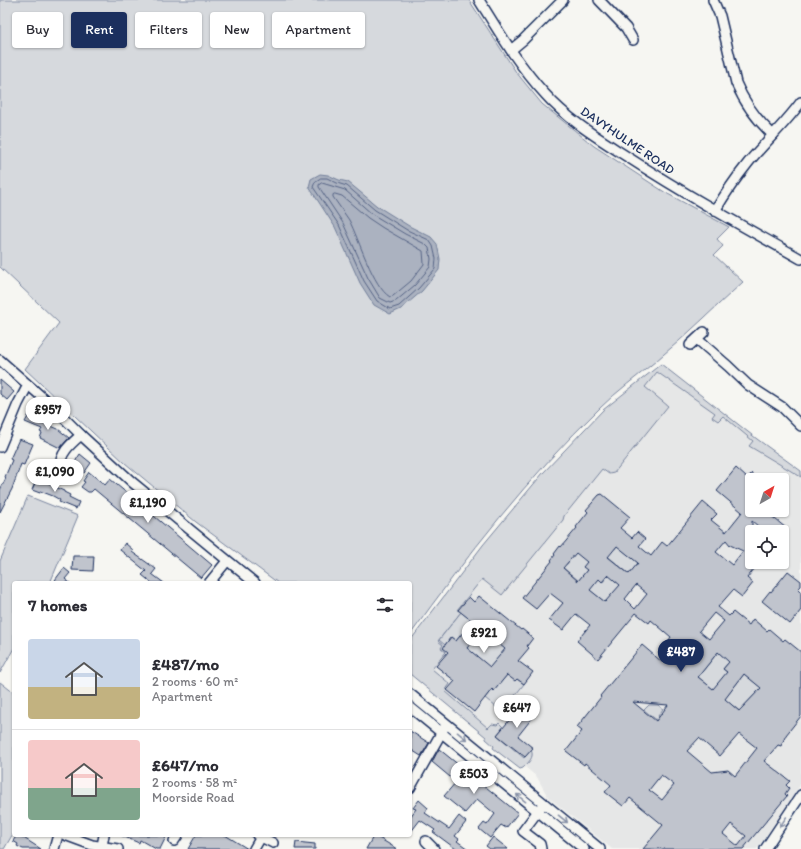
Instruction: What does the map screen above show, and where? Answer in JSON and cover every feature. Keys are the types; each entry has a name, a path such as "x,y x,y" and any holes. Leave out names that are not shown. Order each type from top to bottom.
{"street":[{"name":"DAVYHULME ROAD","path":"479,0 511,50 545,95 574,121 649,171 716,212 801,259"},
{"path":"511,50 563,0"},
{"path":"600,0 626,28 633,40"},
{"path":"714,0 720,16 739,90 763,124 773,135"},
{"path":"716,212 735,179 801,102"},
{"path":"690,345 700,336 748,385 782,407 801,426"},
{"path":"0,360 51,405 132,482 252,581"},
{"path":"0,447 18,404 28,385"},
{"path":"68,478 60,466 61,459 65,450 81,435"},
{"path":"211,581 227,561"},
{"path":"412,696 600,849"},
{"path":"412,709 584,849"},
{"path":"412,784 447,724"},
{"path":"765,849 801,795"},
{"path":"541,849 540,844 523,831 544,803"},
{"path":"54,849 57,837"},
{"path":"70,837 80,841 118,849"},
{"path":"102,846 104,837"},
{"path":"254,849 259,837"},
{"path":"262,837 275,842"},
{"path":"426,841 433,849"}],"shaded area":[{"path":"0,0 469,0 516,72 542,104 594,146 666,193 729,227 717,239 723,246 714,255 743,282 689,332 620,390 548,461 476,546 412,632 412,581 275,581 196,522 125,463 25,369 59,323 0,267"},
{"path":"661,364 757,439 801,471 801,784 757,849 612,849 548,797 537,777 525,767 520,769 493,748 494,746 486,739 486,737 412,676 412,638 483,545 543,473 603,410"},
{"path":"661,364 757,439 801,471 801,477 749,446 753,441 723,416 718,421 712,417 715,413 657,372 645,387 668,406 614,473 609,474 602,469 502,595 482,579 457,610 461,612 438,641 443,645 441,648 446,652 432,669 450,684 445,691 488,728 492,724 497,725 499,723 503,727 497,735 524,758 531,750 532,755 530,760 523,768 520,769 493,748 494,746 486,739 486,737 412,676 412,638 483,545 543,473 603,410"},
{"path":"28,496 78,516 51,581 12,581 12,652 0,673 0,561"},
{"path":"614,543 641,567 633,577 605,554 616,548"},
{"path":"577,549 587,562 587,570 579,581 561,566 567,564"},
{"path":"613,569 614,580 617,583 620,579 624,582 606,603 587,588 599,579 603,582"},
{"path":"461,612 472,621 456,641 451,637 445,645 439,640"},
{"path":"483,629 491,638 506,649 490,669 466,649"},
{"path":"718,652 731,663 727,664 723,669 728,673 714,690 698,677"},
{"path":"744,674 764,690 759,690 742,708 741,712 724,699"},
{"path":"507,675 524,684 502,712 485,698"},
{"path":"0,682 12,691 12,835 4,849 0,849"},
{"path":"649,705 658,705 663,709 658,716 666,723 664,726 644,710"}],"water":[{"path":"320,174 328,175 348,182 377,206 409,226 431,237 437,244 440,259 439,270 422,291 401,309 390,314 374,305 360,283 335,227 309,187 311,179"}],"building":[{"path":"0,380 14,392 7,400 0,394"},
{"path":"30,413 44,419 42,422 58,429 69,438 60,448 40,438 42,433 40,432 42,429 25,422"},
{"path":"19,439 33,444 24,465 21,464 12,489 0,512 0,490 12,460 10,459"},
{"path":"80,454 91,463 84,473 73,465"},
{"path":"736,468 745,476 745,517 773,517 782,525 757,525 752,521 752,525 745,525 745,569 754,569 747,578 753,583 742,597 733,590 718,607 729,616 733,612 749,625 753,619 767,631 769,629 783,641 785,639 801,652 801,716 786,735 781,746 778,745 764,761 790,781 786,785 789,788 785,794 787,796 743,849 643,849 663,825 630,798 623,806 605,792 611,785 585,763 584,765 566,751 582,731 577,727 601,697 600,696 642,645 662,662 675,645 669,640 671,637 651,620 649,623 636,613 598,659 577,641 590,625 576,614 563,630 549,620 563,603 550,593 536,609 522,598 552,561 551,560 555,555 554,554 560,546 561,547 577,528 576,527 588,512 586,510 599,495 602,494 630,517 620,528 632,538 637,532 645,539 639,546 651,556 662,542 667,546 703,502 717,514 711,520 726,532 742,512 717,491","holes":["726,540 730,545 743,551 732,565 716,552","617,546 638,563 629,574 608,557","576,553 587,562 583,567 587,570 578,581 563,568","608,575 620,585 605,602 590,590 599,579 602,582","636,585 647,594 635,609 625,599","714,613 724,621 709,639 699,631","718,652 729,662 723,669 727,672 713,689 698,677","744,674 761,688 739,711 725,699","633,702 668,705 656,721","739,734 757,748 735,776 728,770 712,772 687,751 699,738 720,756","661,775 674,785 662,800 649,790","731,824 746,836 738,846 723,834"]},
{"path":"89,472 105,485 110,479 212,565 201,578 94,489 91,492 88,492 81,487"},
{"path":"37,478 58,487 57,488 70,495 69,497 79,502 76,509 59,502 60,500 53,496 40,491 40,493 32,490"},
{"path":"125,543 133,550 132,552 156,569 152,574 161,581 150,581 142,575 146,571 120,550"},
{"path":"73,556 94,556 93,571 72,570"},
{"path":"64,568 70,573 65,579 68,581 55,580"},
{"path":"788,571 801,581 801,586 798,589 801,592 801,610 790,624 762,601"},
{"path":"479,596 533,638 527,646 529,648 518,661 533,672 524,684 517,679 515,681 507,675 494,691 492,689 474,712 447,690 455,681 436,666 448,652 443,648 451,637 456,641 472,621 458,610 469,597 474,602","holes":["482,630 505,649 490,667 467,648"]},
{"path":"522,703 533,712 530,715 533,717 518,736 533,748 525,757 497,735 512,717 509,714 517,705 519,707"},
{"path":"412,732 429,743 421,756 412,750"},
{"path":"439,749 518,813 506,828 501,825 490,838 479,829 484,823 487,825 495,814 477,799 465,813 444,796 456,782 432,762"},
{"path":"419,800 428,808 425,813 449,829 459,816 466,822 455,836 459,839 457,841 468,849 456,849 433,832 435,830 420,820 412,830 412,814 416,809 413,808"},
{"path":"16,837 22,837 41,849 23,849 17,846 18,844 13,841"},
{"path":"125,837 166,837 160,849 156,849 140,840 139,843"},
{"path":"195,837 228,837 248,849 188,849"},
{"path":"373,837 377,837 397,849 366,849"},
{"path":"493,837 508,849 490,849 486,846"},
{"path":"296,842 315,844 315,849 295,849"}]}
